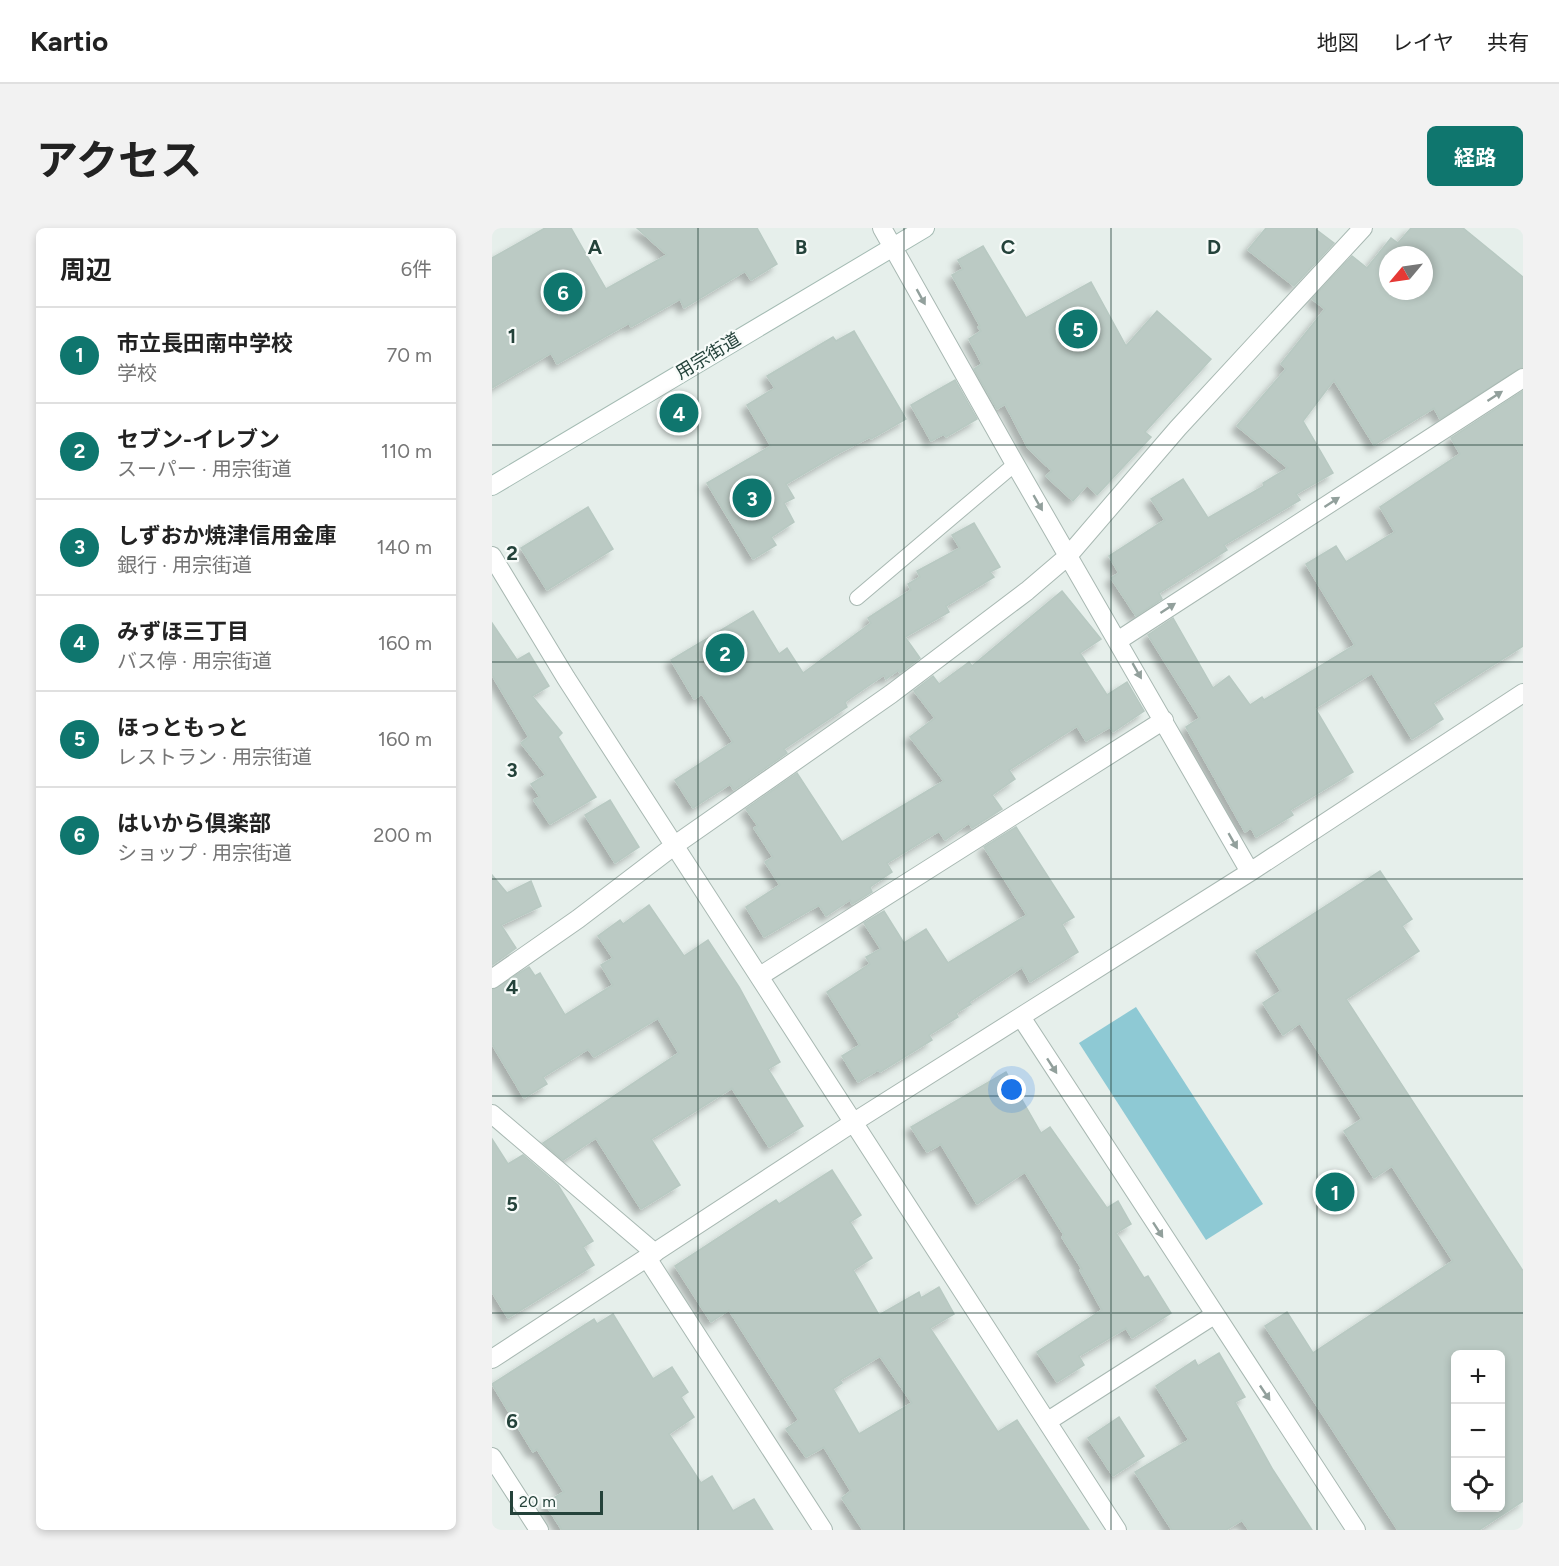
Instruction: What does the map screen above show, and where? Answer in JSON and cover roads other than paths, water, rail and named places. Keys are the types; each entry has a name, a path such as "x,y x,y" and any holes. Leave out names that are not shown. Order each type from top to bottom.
{"street":[{"path":"882,228 1250,872"},
{"name":"用宗街道","path":"492,486 925,228"},
{"path":"492,979 578,920 675,845 891,694 1027,591 1068,555 1178,428 1363,228"},
{"path":"1119,640 1523,378"},
{"path":"492,556 566,678 1117,1530"},
{"path":"492,1359 854,1122 1250,872 1523,693"},
{"path":"760,976 1164,720"},
{"path":"1020,1017 1356,1530"},
{"path":"492,1114 651,1256 823,1530"},
{"path":"1048,1422 1214,1315"},
{"path":"492,1457 539,1530"}],"lane":[{"path":"857,598 1015,464"}],"water":[{"path":"1136,1007 1263,1204 1206,1240 1079,1043"}],"place":[{"name":"はいから倶楽部","path":"563,292"},
{"name":"ほっともっと","path":"1078,329"},
{"name":"みずほ三丁目","path":"679,413"},
{"name":"しずおか焼津信用金庫","path":"752,498"},
{"name":"セブン-イレブン","path":"725,653"},
{"name":"市立長田南中学校","path":"1335,1192"}]}
